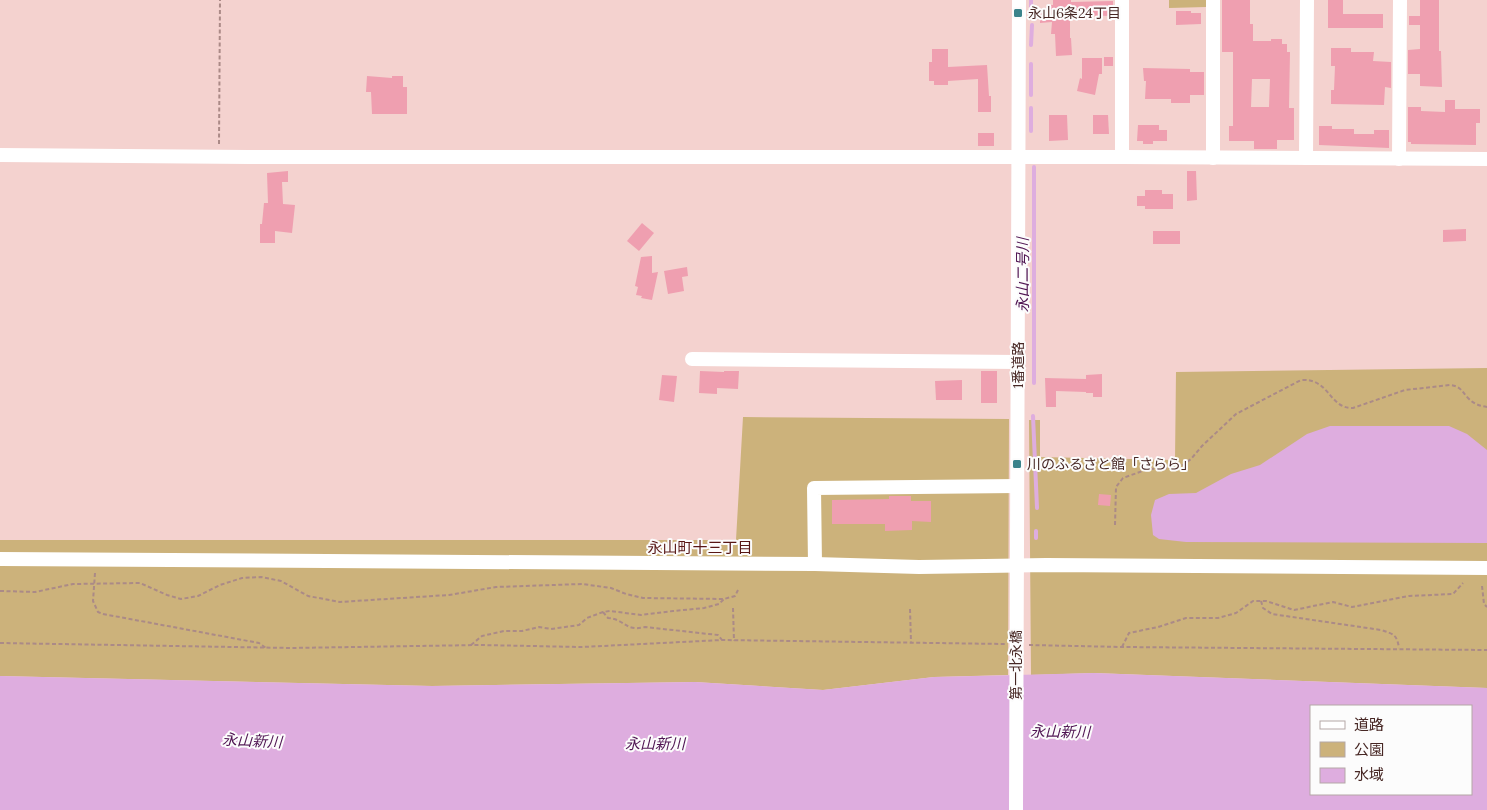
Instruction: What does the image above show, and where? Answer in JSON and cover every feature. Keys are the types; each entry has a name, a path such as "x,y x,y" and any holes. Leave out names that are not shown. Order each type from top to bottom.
{"street":[{"name":"1番道路","path":"1017,610 1019,0"},
{"path":"1122,0 1122,157"},
{"path":"1213,0 1213,158"},
{"path":"1306,158 1307,0"},
{"path":"1399,159 1400,0"},
{"path":"0,155 1487,159"},
{"path":"692,359 1018,362"},
{"path":"815,564 814,488 1017,486"},
{"path":"0,559 815,564 920,567 1487,568"},
{"name":"第一北永橋","path":"1016,810 1017,610"}],"path":[{"path":"220,0 220,157"},
{"path":"1115,525 1116,487 1122,478 1148,469 1176,468 1183,465 1236,414 1301,380 1309,379 1321,384 1340,406 1345,409 1405,390 1450,384 1457,385 1468,399 1474,403 1487,407"},
{"path":"96,560 93,601 98,612 258,643 266,648"},
{"path":"0,591 35,592 73,584 140,583 167,595 181,598 198,596 220,585 242,578 261,577 281,581 308,596 340,602 450,595 496,587 582,584 611,588 643,598 724,599 735,596 738,590"},
{"path":"1122,647 1129,633 1158,627 1186,618 1218,618 1236,613 1253,601 1266,601 1294,610 1333,602 1352,607 1408,596 1453,594 1463,583"},
{"path":"1482,586 1484,604 1487,607"},
{"path":"472,645 482,636 504,631 579,625 587,618 603,612 641,615 704,608 719,604 724,599"},
{"path":"1261,601 1263,608 1272,614 1382,630 1393,634 1398,640 1399,649"},
{"path":"733,608 734,641"},
{"path":"910,609 911,642"},
{"path":"603,612 608,618 614,618 629,628 646,627 718,636 722,640"},
{"path":"0,643 266,648 472,645 582,647 722,640 1010,644"},
{"path":"1027,644 1122,647 1487,650"}],"green space":[{"path":"1169,0 1206,0 1206,7 1169,8"},
{"path":"1487,368 1487,688 1094,673 1031,675 1029,420 1040,420 1040,457 1175,460 1176,372"},
{"path":"743,417 1009,419 1008,675 934,677 823,690 695,682 432,686 0,676 0,540 736,540"}],"water":[{"path":"1330,426 1449,426 1467,434 1487,450 1487,543 1186,542 1159,539 1153,535 1151,515 1155,500 1169,494 1196,493 1231,474 1260,465 1307,434"},
{"name":"永山新川","path":"1094,673 1487,688 1487,810 0,810 0,676 432,686 695,682 823,690 934,677"}],"building":[{"path":"1053,0 1071,0 1071,2 1113,1 1113,16 1070,15 1072,55 1056,56 1055,34 1051,34 1052,22 1040,23 1040,12 1050,12 1050,5 1053,5"},
{"path":"1222,0 1250,0 1250,24 1253,24 1253,41 1282,39 1282,44 1287,44 1287,52 1290,52 1289,108 1294,108 1294,140 1277,140 1277,149 1254,149 1254,141 1229,141 1229,126 1233,126 1233,52 1222,52","holes":["1252,79 1270,79 1269,107 1251,107"]},
{"path":"1328,0 1343,0 1343,14 1383,14 1383,28 1328,28"},
{"path":"1420,0 1439,0 1439,51 1441,51 1442,87 1420,86 1420,74 1408,74 1408,50 1420,49 1420,25 1409,25 1409,16 1420,16"},
{"path":"1176,11 1201,13 1201,24 1176,25"},
{"path":"1331,48 1351,48 1351,52 1374,52 1373,61 1391,62 1391,88 1385,87 1384,105 1331,104 1331,90 1334,90 1335,66 1331,66"},
{"path":"932,49 948,49 948,67 987,65 991,112 978,112 978,79 948,81 948,85 934,85 934,81 929,81 929,62 932,62"},
{"path":"1104,57 1113,57 1113,66 1104,66"},
{"path":"1082,58 1102,58 1102,74 1099,74 1095,95 1077,91 1080,78 1082,79"},
{"path":"1143,68 1190,69 1190,72 1204,72 1204,95 1190,95 1190,103 1171,103 1171,99 1145,99 1146,81 1144,81"},
{"path":"367,76 392,78 392,76 403,76 403,87 407,87 407,114 372,114 371,92 366,92"},
{"path":"1445,100 1455,100 1455,109 1480,109 1480,123 1476,123 1476,145 1411,144 1411,142 1408,142 1408,107 1421,107 1421,111 1445,112"},
{"path":"1049,115 1067,115 1068,140 1049,141"},
{"path":"1093,115 1108,115 1109,134 1093,134"},
{"path":"1138,125 1159,125 1159,130 1167,130 1167,141 1153,141 1153,144 1143,144 1143,141 1137,141"},
{"path":"1319,126 1332,126 1332,129 1354,129 1354,134 1374,134 1374,130 1389,130 1389,148 1319,145"},
{"path":"978,133 994,133 994,146 978,146"},
{"path":"288,171 288,182 282,182 283,204 295,205 292,233 275,231 275,243 260,243 260,224 262,224 264,203 268,203 267,173"},
{"path":"1187,171 1196,171 1197,200 1187,201"},
{"path":"1145,190 1162,190 1162,194 1173,194 1173,209 1145,209 1145,206 1137,206 1137,196 1145,196"},
{"path":"642,223 654,233 639,251 627,241"},
{"path":"1466,229 1466,241 1443,242 1443,230"},
{"path":"1153,231 1180,231 1180,244 1153,244"},
{"path":"652,256 652,273 658,272 652,300 636,295 638,287 635,286 641,257"},
{"path":"687,267 688,276 682,277 684,291 668,294 664,271"},
{"path":"700,371 739,371 738,389 717,388 717,394 699,393"},
{"path":"981,371 997,371 997,403 981,403"},
{"path":"1102,374 1102,397 1093,397 1093,393 1086,392 1056,391 1056,407 1046,407 1045,378 1086,379 1086,375"},
{"path":"662,375 677,376 674,402 659,400"},
{"path":"962,380 962,400 936,400 935,381"},
{"path":"1099,494 1111,495 1110,506 1098,505"},
{"path":"889,496 911,496 911,501 931,501 931,522 912,521 912,530 885,531 885,524 832,524 832,500 889,499"}],"waterway":[{"name":"永山二号川","path":"1031,0 1031,10"},
{"name":"永山二号川","path":"1031,45 1032,25"},
{"name":"永山二号川","path":"1031,64 1031,95"},
{"name":"永山二号川","path":"1031,108 1031,131"},
{"name":"永山二号川","path":"1034,167 1034,383"},
{"name":"永山二号川","path":"1033,416 1037,508"},
{"name":"永山二号川","path":"1036,531 1036,538"}],"place":[{"name":"永山6条24丁目","path":"1018,13"},
{"name":"川のふるさと館「さらら」","path":"1017,464"}],"district":[{"name":"永山町十三丁目","path":"700,548"}]}
